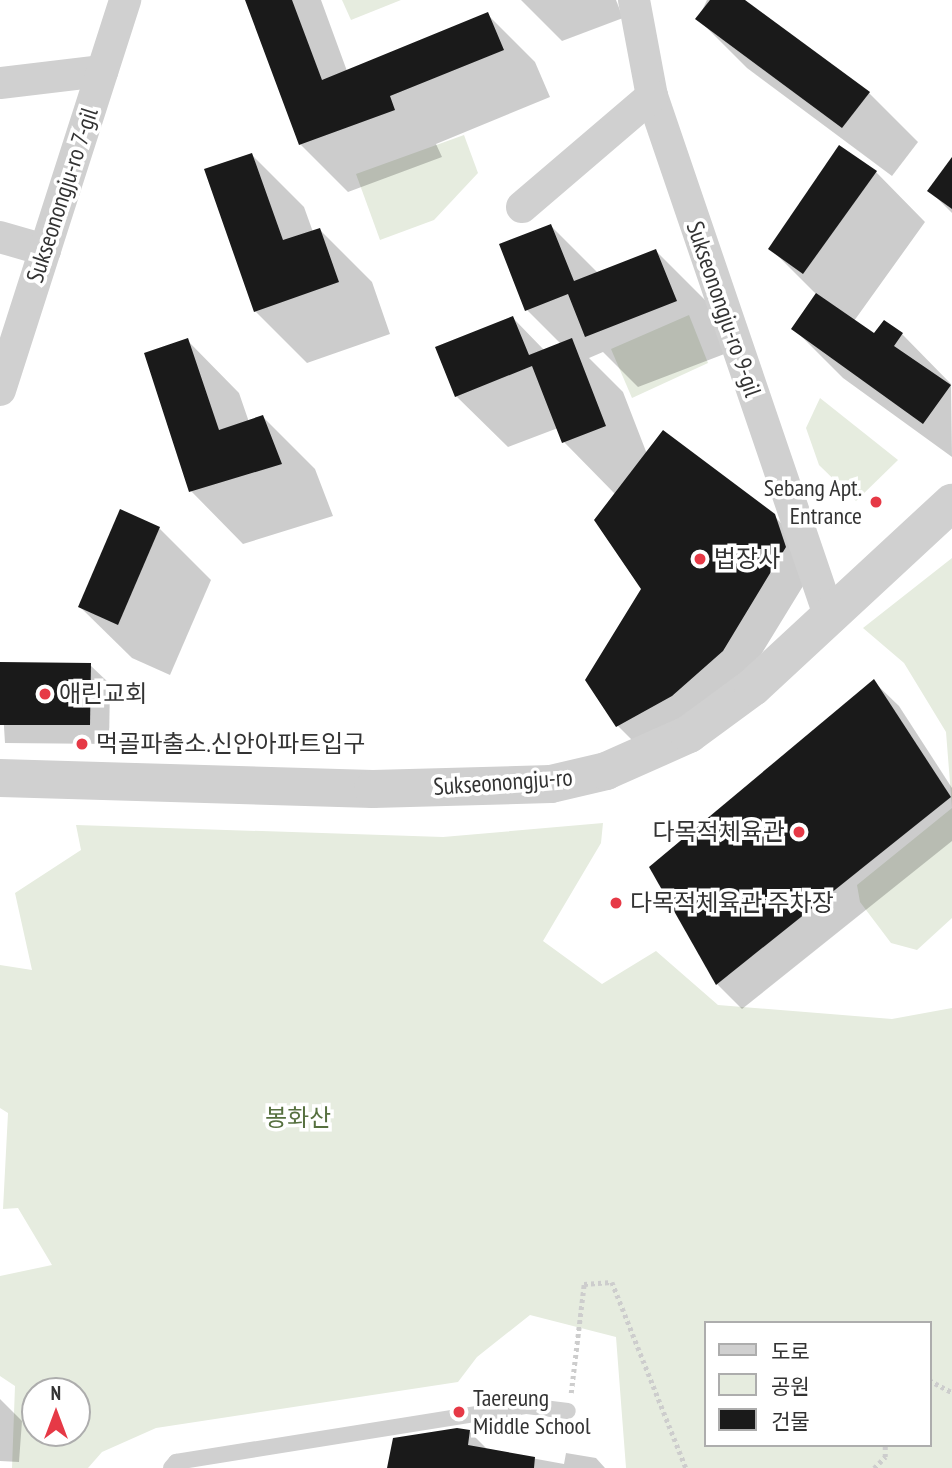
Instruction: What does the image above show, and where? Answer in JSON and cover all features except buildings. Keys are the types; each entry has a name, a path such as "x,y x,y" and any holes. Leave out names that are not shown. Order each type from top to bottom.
{"street":[{"name":"Sukseonongju-ro 7-gil","path":"2,380 125,0"},
{"name":"Sukseonongju-ro 9-gil","path":"634,0 652,96 829,615"},
{"path":"0,83 102,71"},
{"path":"522,207 652,96"},
{"path":"0,237 45,250"},
{"name":"Sukseonongju-ro","path":"0,778 373,789 551,784 650,756 689,734 753,687 952,503"}],"lane":[{"path":"171,1468 176,1462 527,1406 568,1411"}],"path":[{"path":"568,1411 584,1284 612,1282 687,1468"},
{"path":"931,1381 952,1391"},
{"path":"874,1468 885,1457 885,1447"}],"green space":[{"path":"342,0 401,0 351,20"},
{"path":"464,135 478,173 434,220 380,240 356,174"},
{"path":"689,315 708,363 632,398 611,349"},
{"path":"820,398 898,460 856,501 819,465 806,428"},
{"path":"952,558 952,808 946,732 904,663 863,628"},
{"path":"952,808 952,918 917,950 891,943 860,902 857,885"},
{"name":"봉화산","path":"603,823 601,843 543,941 602,984 656,951 718,1005 892,1019 952,1008 952,1468 626,1468 616,1337 530,1315 477,1357 458,1382 156,1428 102,1452 88,1468 12,1468 15,1386 0,1376 0,1276 52,1265 18,1208 3,1209 8,1113 0,1108 0,965 32,970 15,893 81,850 76,825 443,837"}],"place":[{"name":"Sebang Apt. Entrance","path":"876,502"},
{"name":"법장사","path":"700,559"},
{"name":"애린교회","path":"45,694"},
{"name":"먹골파출소.신안아파트입구","path":"82,744"},
{"name":"다목적체육관","path":"799,832"},
{"name":"다목적체육관 주차장","path":"616,903"},
{"name":"Taereung Middle School","path":"459,1412"}]}
